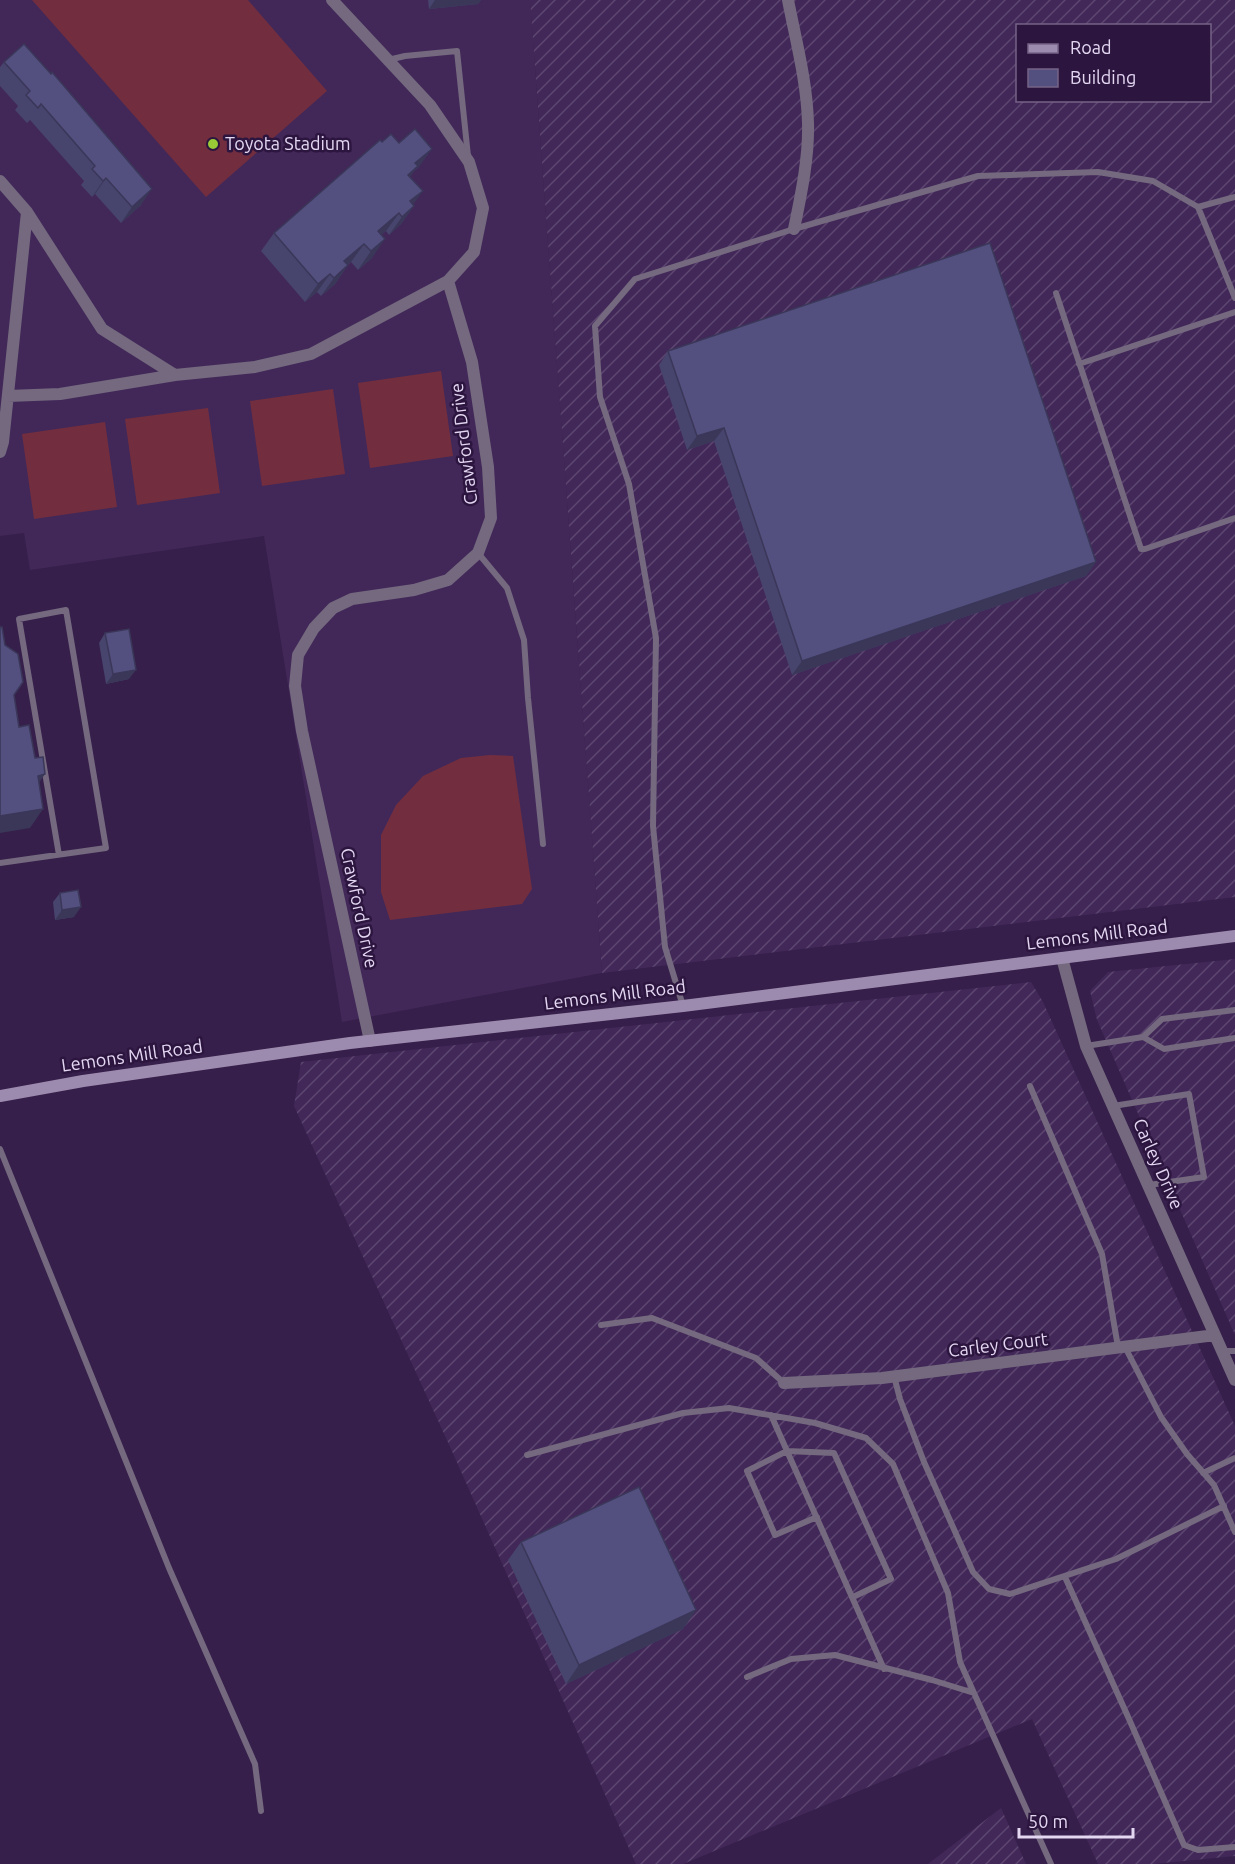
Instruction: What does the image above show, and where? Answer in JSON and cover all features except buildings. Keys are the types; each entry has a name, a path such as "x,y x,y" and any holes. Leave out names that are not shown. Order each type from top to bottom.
{"street":[{"path":"8,396 60,394 175,375 255,367 311,354 448,281 474,252 483,208 469,162 429,105 332,0"},
{"path":"788,0 803,74 808,125 803,182 794,229"},
{"path":"0,181 27,212 102,328 175,375"},
{"path":"0,452 3,442 27,212"},
{"name":"Crawford Drive","path":"370,1041 302,731 295,686 298,655 314,628 333,608 352,599 414,590 448,580 478,553 491,518 488,467 472,362 448,281"},
{"name":"Lemons Mill Road","path":"0,1096 83,1081 370,1041 683,1006 1235,936"},
{"name":"Carley Drive","path":"1062,958 1086,1046 1215,1335 1229,1351 1235,1380"},
{"name":"Carley Court","path":"784,1383 894,1376 1215,1335"}],"lane":[{"path":"388,60 457,51 469,162"},
{"path":"683,1006 665,947 653,826 656,638 629,484 600,397 595,327 635,279 794,229 978,176 1098,172 1153,181 1198,207 1235,298"},
{"path":"1198,207 1235,197"},
{"path":"1056,293 1141,549 1235,518"},
{"path":"1079,364 1235,312"},
{"path":"478,553 507,588 524,640 543,844"},
{"path":"0,863 59,855 106,848 66,610 19,619 59,855"},
{"path":"1086,1046 1143,1037 1162,1019 1235,1010"},
{"path":"1143,1037 1164,1049 1235,1038"},
{"path":"1030,1086 1102,1254 1122,1347 1161,1418 1187,1454 1214,1485 1235,1532"},
{"path":"1113,1106 1189,1094 1204,1177 1148,1185"},
{"path":"0,1149 169,1568 255,1764 261,1811"},
{"path":"602,1325 652,1318 756,1358 784,1383"},
{"path":"894,1376 900,1400 924,1462 973,1572 989,1589 1010,1594 1116,1559 1224,1506"},
{"path":"527,1455 683,1413 729,1408 815,1422 866,1438 893,1464 948,1593 960,1662 1051,1864"},
{"path":"771,1415 884,1669"},
{"path":"817,1517 775,1535 747,1471 787,1451 834,1453 891,1580 853,1597"},
{"path":"1203,1473 1235,1458"},
{"path":"1065,1576 1184,1845 1198,1850 1235,1847"},
{"path":"747,1677 790,1659 835,1655 932,1680 975,1694"}],"shaded area":[{"path":"0,0 530,0 602,973 342,1022 264,536 30,570 24,533 0,536"},
{"name":"Toyota Stadium","path":"32,0 248,0 327,91 206,197"},
{"path":"530,0 1235,0 1235,897 602,973"},
{"path":"441,371 453,456 370,468 358,383"},
{"path":"333,389 345,474 262,486 250,401"},
{"path":"208,408 220,493 137,505 125,419"},
{"path":"105,422 117,507 34,519 22,434"},
{"path":"490,755 513,756 532,889 522,904 390,920 381,892 381,835 396,805 423,776 461,758"},
{"path":"1235,959 1235,1335 1097,1020 1090,991 1108,972"},
{"path":"1031,982 1043,1002 1235,1426 1235,1856 1153,1864 1098,1864 1032,1719 683,1864 636,1864 451,1449 294,1106 301,1062"},
{"path":"1001,1808 1026,1864 928,1864"}],"place":[{"name":"Toyota Stadium","path":"213,144"}]}
